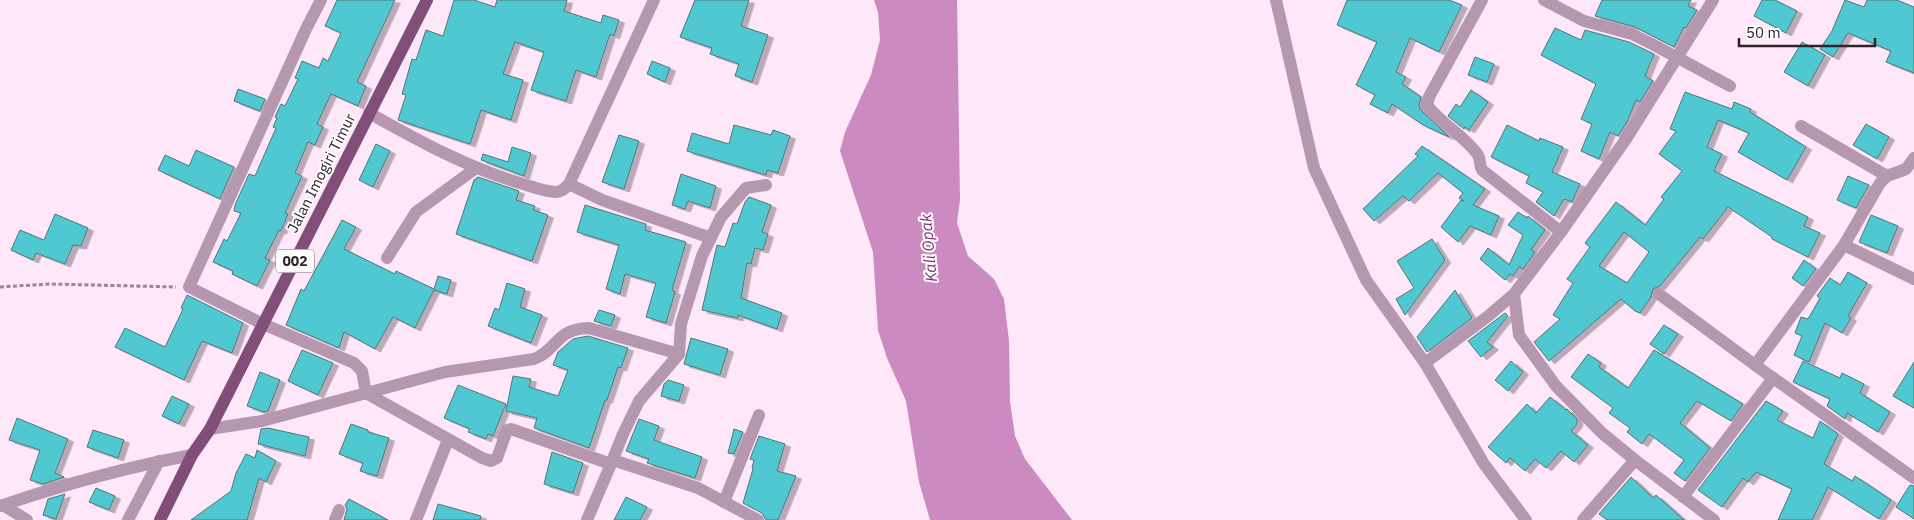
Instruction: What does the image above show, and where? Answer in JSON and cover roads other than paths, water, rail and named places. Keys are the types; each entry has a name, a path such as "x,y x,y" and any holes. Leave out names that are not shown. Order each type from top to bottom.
{"main road":[{"name":"Jalan Imogiri Timur","path":"160,520 192,455 210,429 427,0"}],"street":[{"path":"321,0 306,29 189,287 263,324 354,362 362,370 366,393"},
{"path":"369,113 476,168 532,187 556,192 562,190 569,184 654,0"},
{"path":"1276,0 1314,168 1366,280 1425,363 1484,464 1526,520"},
{"path":"1482,0 1428,97 1427,104 1467,142 1478,156 1482,170 1561,232"},
{"path":"1544,0 1584,21 1632,34 1677,56 1730,86"},
{"path":"1425,363 1488,317 1514,294 1561,232 1626,139 1713,0"},
{"path":"1802,126 1887,176"},
{"path":"1755,365 1844,245 1880,183 1887,176 1910,171 1914,158"},
{"path":"387,258 416,212 476,168"},
{"path":"569,184 628,210 711,238"},
{"path":"587,520 639,401 679,354 681,324 702,256 721,217 746,188 766,185"},
{"path":"1844,245 1914,279"},
{"path":"1514,294 1520,335 1556,386 1602,433 1714,520"},
{"path":"1659,294 1914,478"},
{"path":"210,429 262,421 444,372 534,359 542,356 560,336 580,328 589,328 679,354"},
{"path":"1683,497 1773,378"},
{"path":"366,393 482,458 491,460 496,458 507,430 511,429 698,488 758,520"},
{"path":"724,502 759,415"},
{"path":"416,520 448,440"},
{"path":"2,506 159,461 192,455"},
{"path":"1583,520 1635,460"},
{"path":"128,520 159,461"},
{"path":"2,506 27,520"}],"water":[{"name":"Kali Opak","path":"874,0 957,0 960,200 957,223 968,256 994,279 1004,299 1009,341 1010,401 1015,436 1025,459 1072,520 930,520 919,482 906,401 887,358 878,330 873,252 840,151 845,132 871,75 880,40 878,12"}]}
